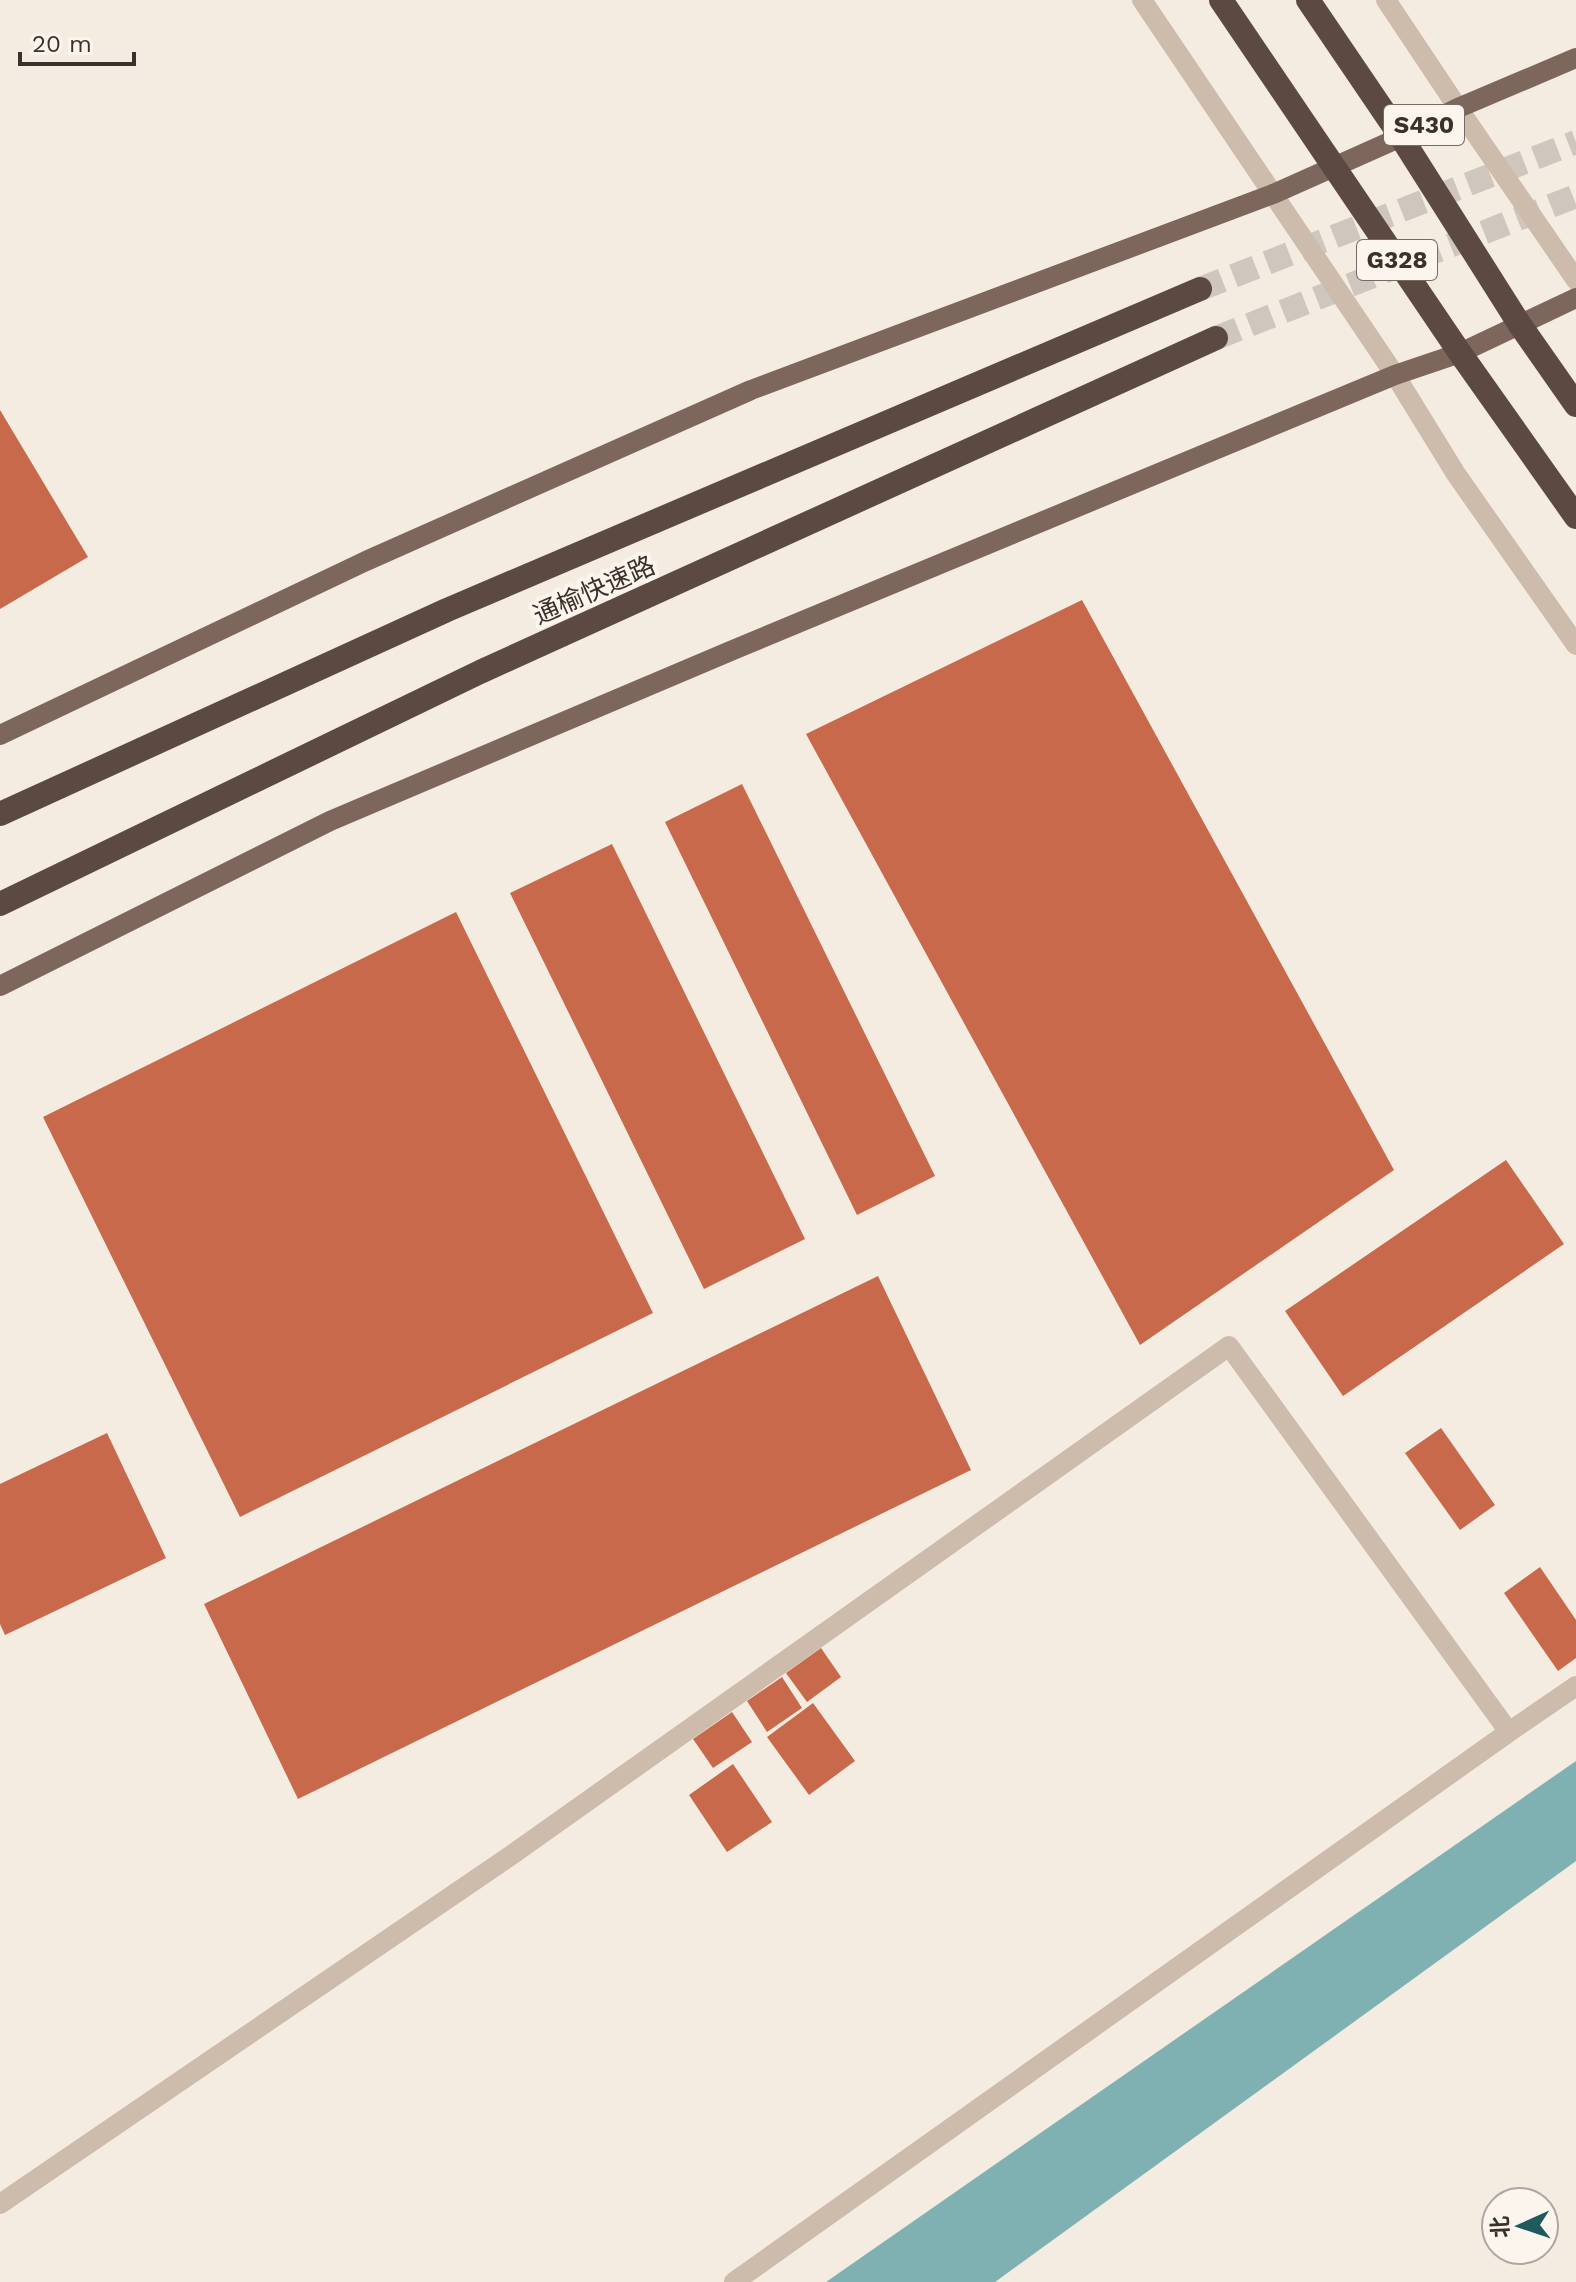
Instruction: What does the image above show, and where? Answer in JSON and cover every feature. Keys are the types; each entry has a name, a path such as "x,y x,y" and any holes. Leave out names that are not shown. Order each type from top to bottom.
{"highway":[{"name":"G328","path":"1221,0 1460,353 1576,517"},
{"name":"G328","path":"1308,0 1401,137 1520,325 1576,405"},
{"name":"通榆快速路","path":"0,814 447,610 1200,289"},
{"name":"通榆快速路","path":"0,904 480,672 1216,338"}],"main road":[{"name":"S430","path":"1273,194 1458,108 1576,58"},
{"path":"0,735 366,561 751,390 1273,194"},
{"path":"0,986 330,821 1395,375 1460,353 1576,298"}],"street":[{"path":"1142,0 1395,375 1456,474 1576,645"},
{"path":"1386,0 1576,280"},
{"path":"0,2204 513,1854 1229,1346 1509,1732"},
{"path":"734,2282 1576,1686"}],"water":[{"path":"1576,1761 1576,1861 995,2282 826,2282"}],"building":[{"path":"0,410 88,557 0,609"},
{"path":"1082,600 1394,1170 1140,1345 806,734"},
{"path":"742,784 935,1176 857,1215 665,822"},
{"path":"612,844 805,1239 704,1289 510,893"},
{"path":"456,912 653,1313 240,1517 43,1117"},
{"path":"1506,1160 1564,1244 1343,1396 1285,1311"},
{"path":"878,1276 971,1470 298,1799 204,1604"},
{"path":"1441,1428 1495,1505 1460,1530 1405,1453"},
{"path":"107,1433 166,1558 5,1635 0,1624 0,1484"},
{"path":"1540,1567 1576,1620 1576,1658 1558,1671 1504,1593"},
{"path":"821,1648 841,1677 807,1702 786,1673"},
{"path":"782,1677 802,1708 767,1732 747,1701"},
{"path":"813,1703 855,1761 809,1795 767,1737"},
{"path":"732,1712 752,1742 713,1768 693,1739"},
{"path":"733,1764 772,1822 727,1852 689,1795"}],"tunnel":[{"path":"1200,289 1576,142"},
{"path":"1216,338 1576,196"}]}
